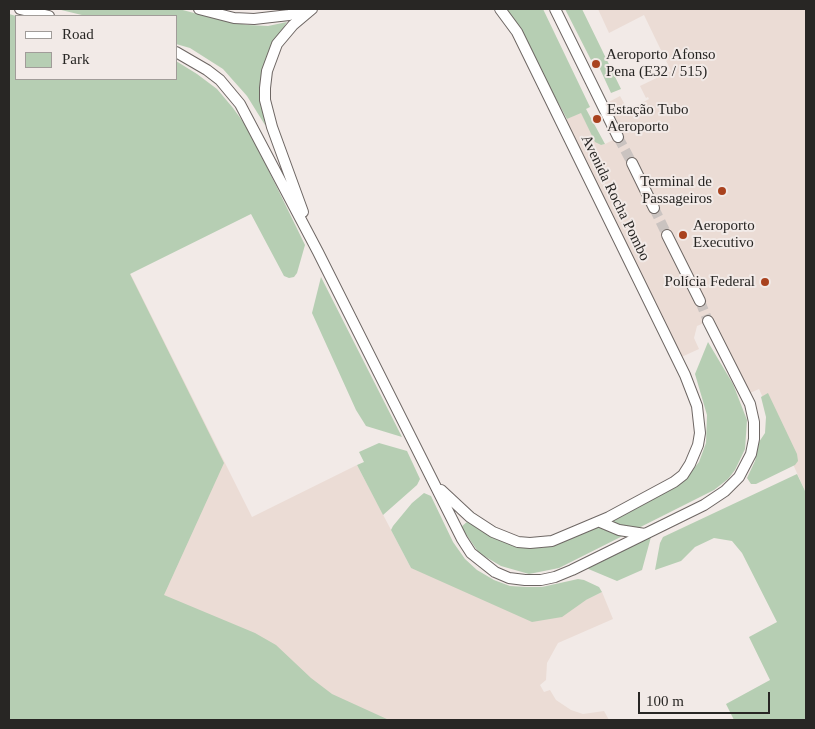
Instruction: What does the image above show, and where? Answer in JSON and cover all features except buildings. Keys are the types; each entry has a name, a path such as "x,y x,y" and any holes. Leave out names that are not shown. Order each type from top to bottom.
{"main road":[{"path":"20,9 45,15"},
{"path":"199,9 234,18 254,20 290,15 306,9"},
{"path":"312,9 285,32 277,44 267,71 265,100 272,127 318,252"},
{"name":"Avenida Rocha Pombo","path":"434,484 462,510 483,526 505,538 518,542 552,542 600,522 663,489 683,475 698,445 700,419 685,376 517,32 500,9"},
{"name":"Avenida Rocha Pombo","path":"555,9 618,137"},
{"name":"Avenida Rocha Pombo","path":"178,53 220,80 240,104 318,252 462,539 471,553 495,572 509,578 525,580 541,580 555,577 704,505 725,491 739,477 750,454 754,438 754,422 750,404 708,322"},
{"name":"Avenida Rocha Pombo","path":"632,164 654,208"},
{"name":"Avenida Rocha Pombo","path":"667,235 700,302"},
{"path":"600,522 619,530 645,534"}],"shaded area":[{"name":"Terminal de Passageiros","path":"598,9 806,9 806,493 759,389 750,393 713,319 697,326 694,338 699,349 677,359 561,122 581,112 595,141 601,145 605,144 623,135 607,103 620,96 628,110 649,99 648,97 646,98 640,86 671,71 644,15 609,33"},
{"path":"9,203 130,273 252,517 357,465 411,568 586,600 602,592 613,619 558,643 547,663 546,680 540,685 544,692 550,690 556,700 571,710 583,714 604,711 609,720 9,720"}],"green space":[{"path":"57,9 179,9 224,21 248,25 268,26 287,22 273,45 262,93 265,125 247,96 223,69 190,48 178,45 178,15 82,15"},
{"path":"507,9 543,9 590,107 586,109 605,144 601,145 595,142 581,113 567,119"},
{"path":"565,9 582,9 621,89 611,93 595,58 591,60"},
{"path":"9,14 15,16 15,80 178,80 178,62 217,89 249,130 305,245 297,273 294,277 284,276 251,214 130,274 224,463 164,595 255,633 276,645 311,678 332,694 389,720 9,720"},
{"path":"321,277 402,437 366,426 356,410 312,313"},
{"path":"708,342 733,384 747,420 745,449 735,470 728,479 714,490 559,568 529,574 501,566 479,553 461,527 468,521 518,546 542,548 563,541 687,477 699,462 706,443 707,415 695,374"},
{"path":"768,393 797,454 798,461 795,465 756,484 751,484 747,478 755,461 759,442 765,433 766,417 761,397"},
{"path":"379,443 407,451 420,479 417,485 383,515 357,465 364,462 359,452"},
{"path":"797,474 806,493 806,720 734,720 726,704 770,680 749,637 777,622 742,553 732,541 714,538 695,547 681,561 655,570 660,543 663,537"},
{"path":"424,493 431,496 453,542 465,559 477,570 494,580 510,586 542,587 578,579 599,587 602,592 586,600 562,617 532,622 411,568 391,530 412,503"},
{"path":"651,537 642,570 617,581 586,568"}],"tunnel":[{"path":"618,137 632,163"},
{"path":"654,208 667,235"},
{"path":"700,301 708,321"}],"place":[{"name":"Aeroporto Afonso Pena (E32 / 515)","path":"596,64"},
{"name":"Estação Tubo Aeroporto","path":"597,119"},
{"name":"Terminal de Passageiros","path":"722,191"},
{"name":"Aeroporto Executivo","path":"683,235"},
{"name":"Polícia Federal","path":"765,282"}]}
